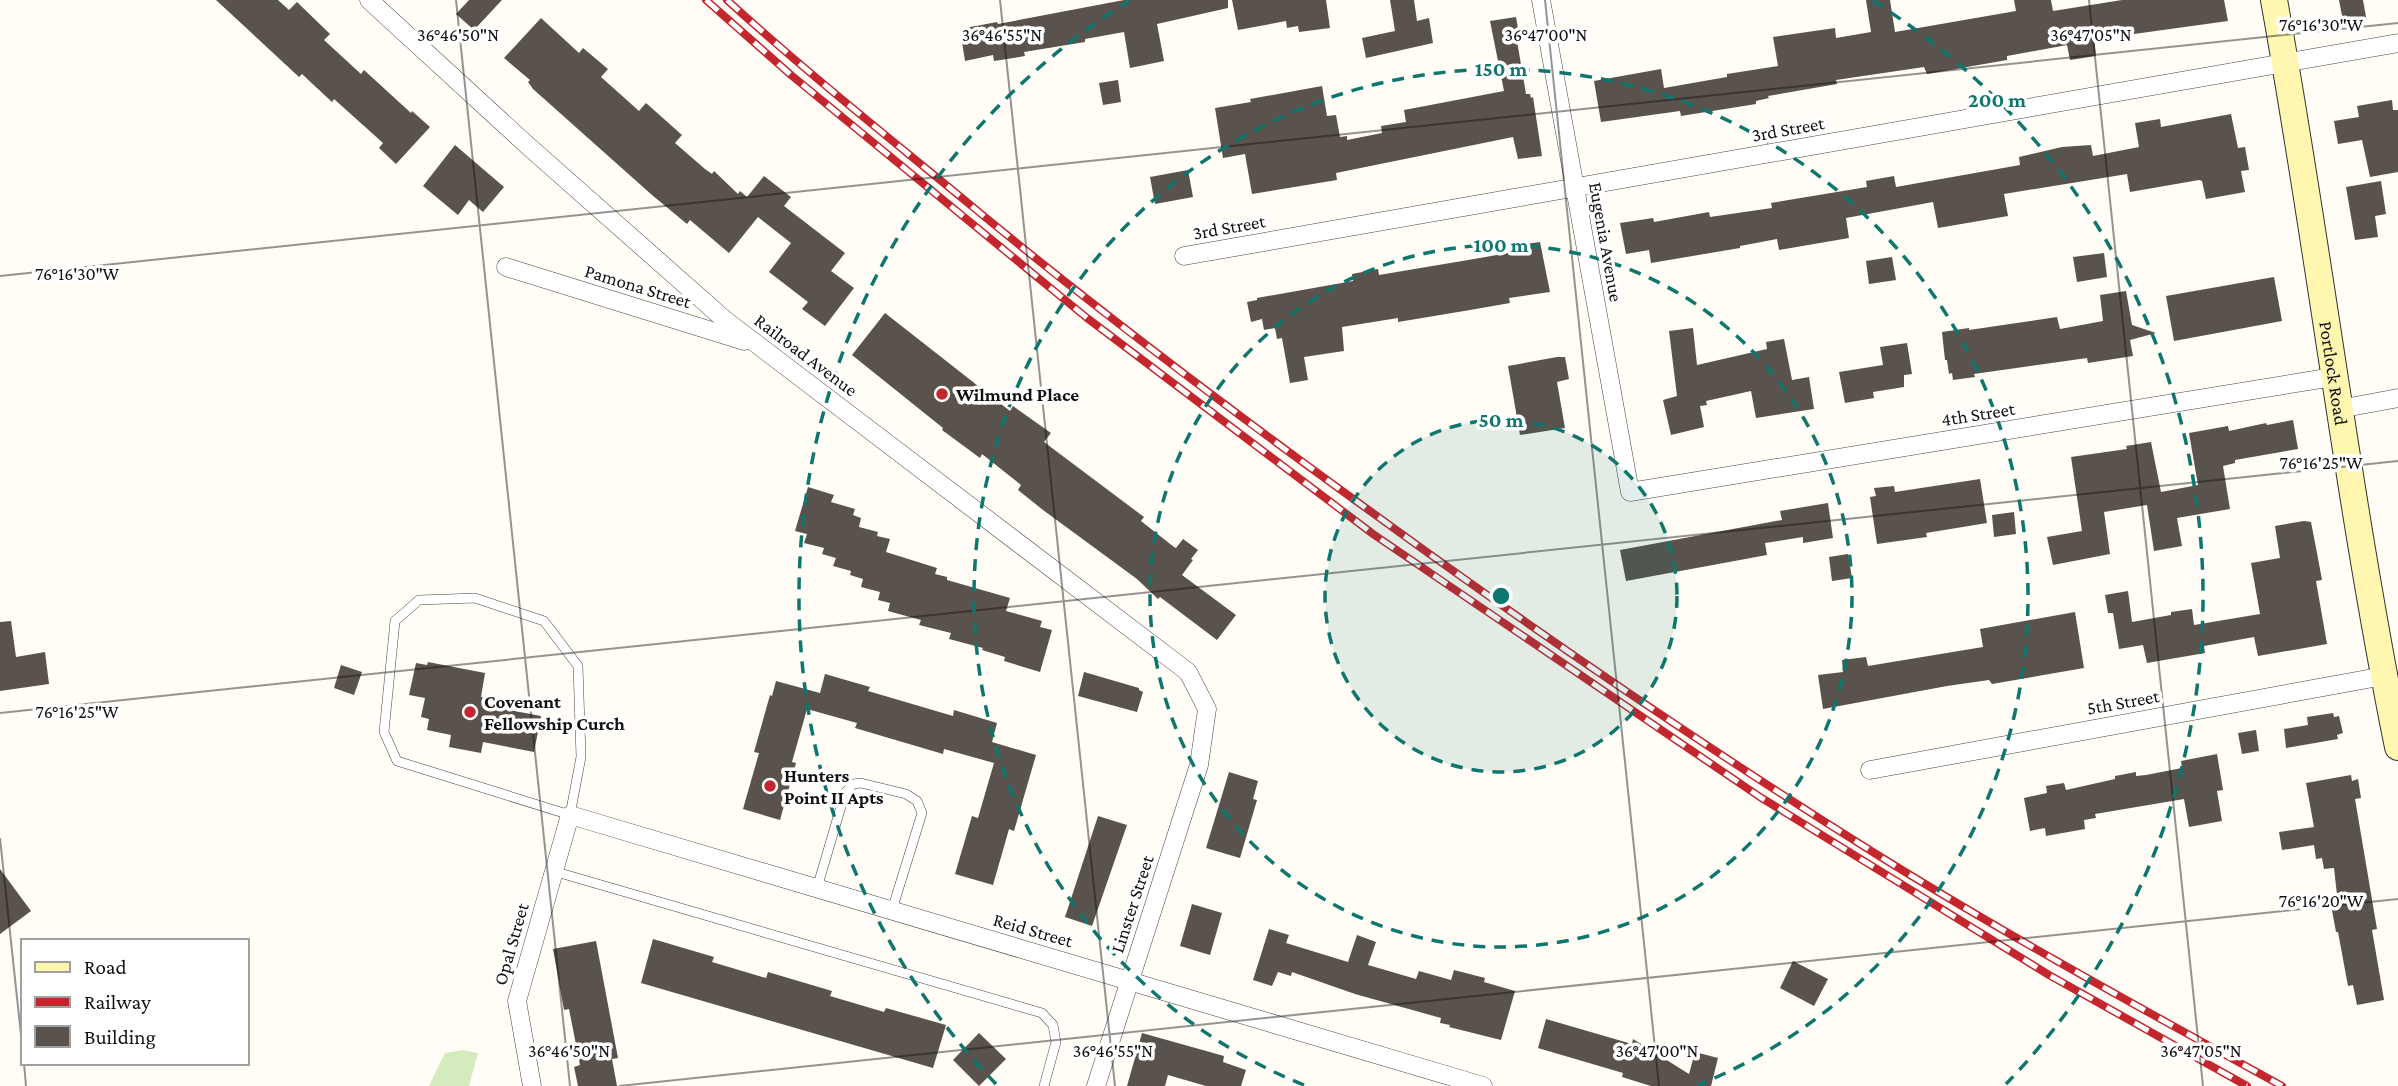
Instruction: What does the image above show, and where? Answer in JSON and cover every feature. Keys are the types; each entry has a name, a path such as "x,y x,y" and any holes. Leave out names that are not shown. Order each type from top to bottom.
{"main road":[{"name":"Portlock Road","path":"2274,0 2333,377 2398,747"}],"street":[{"name":"Railroad Avenue","path":"369,0 650,256 725,320 1188,672 1207,709 1204,735"},
{"name":"Eugenia Avenue","path":"1541,0 1630,492"},
{"name":"3rd Street","path":"1184,256 2398,43"},
{"name":"Pamona Street","path":"506,267 758,345"},
{"name":"4th Street","path":"1630,492 2333,377"},
{"path":"2339,409 2398,398"},
{"name":"5th Street","path":"1870,770 2384,676"},
{"name":"Linster Street","path":"1096,1086 1199,765 1204,735"},
{"name":"Reid Street","path":"570,815 1483,1086"},
{"name":"Opal Street","path":"532,1086 517,1001 570,815"}],"lane":[{"path":"475,598 544,621 578,666 581,757 570,815 397,761 384,733 395,621 419,600 475,598"},
{"path":"817,888 845,793 853,784 861,783 906,794 917,801 922,813 892,910"},
{"path":"554,871 1042,1013 1054,1025 1056,1042 1044,1086"}],"green space":[{"path":"463,1050 478,1053 469,1086 429,1086 445,1053"}],"building":[{"path":"216,0 278,0 289,10 297,2 330,34 324,40 361,74 364,70 430,127 396,164 379,148 383,143 334,99 332,102 302,74 299,77"},
{"path":"469,0 502,0 474,30 456,14"},
{"path":"1124,0 1228,0 1228,8 1157,24 1164,61 1130,68 1124,32 1085,39 1085,42 1024,52 1025,56 994,61 993,55 965,61 960,29"},
{"path":"1232,0 1326,0 1330,28 1299,32 1298,26 1287,28 1286,21 1238,30"},
{"path":"1390,0 1414,0 1417,21 1429,18 1433,43 1366,58 1362,38 1395,31"},
{"path":"1866,0 1890,0 1895,32 2016,11 2014,0 2051,0 2053,11 2122,0 2224,0 2228,21 2134,34 2133,30 2094,36 2096,56 2070,60 2067,45 2007,56 2007,60 1927,74 1924,67 1836,80 1837,84 1768,96 1769,98 1756,101 1756,104 1681,116 1680,111 1601,122 1594,81 1661,69 1664,88 1778,66 1773,37 1835,28 1836,38 1871,32"},
{"path":"2339,0 2363,0 2366,17 2343,21"},
{"path":"1516,17 1519,34 1516,35 1526,94 1533,97 1542,156 1518,159 1513,137 1336,173 1337,180 1252,194 1245,154 1223,158 1215,108 1251,102 1250,99 1322,86 1327,116 1336,115 1340,137 1347,136 1347,140 1382,133 1381,126 1406,122 1404,110 1504,91 1490,21"},
{"path":"541,18 579,53 583,48 608,69 601,77 639,111 646,103 682,135 675,143 705,169 712,174 714,171 738,194 740,191 747,197 764,176 791,197 784,206 845,253 831,271 854,288 825,326 802,309 808,302 769,272 791,243 758,217 729,253 690,220 687,224 652,195 533,89 528,82 530,80 504,58"},
{"path":"1118,80 1121,102 1103,105 1099,83"},
{"path":"2392,100 2393,110 2398,110 2398,172 2370,177 2362,140 2338,144 2334,121 2359,117 2357,106"},
{"path":"2231,114 2238,148 2245,147 2249,170 2241,171 2245,192 2206,199 2202,181 2199,180 2130,192 2127,174 2004,194 2008,216 1938,228 1933,202 1846,218 1849,238 1779,250 1777,239 1651,263 1649,250 1626,254 1620,223 1653,218 1654,222 1709,212 1710,217 1772,208 1771,203 1867,187 1866,181 1894,176 1896,187 2020,165 2019,157 2062,147 2091,145 2093,156 2139,147 2135,123 2160,119 2161,127"},
{"path":"455,145 504,187 483,212 469,200 458,215 423,186"},
{"path":"1188,170 1193,197 1155,204 1150,177"},
{"path":"2381,181 2386,214 2375,216 2378,237 2355,240 2346,187"},
{"path":"1540,242 1550,292 1509,298 1510,303 1470,310 1398,322 1398,318 1342,327 1344,351 1304,357 1308,380 1290,383 1282,338 1277,339 1275,328 1264,330 1262,319 1251,322 1247,302 1257,298 1353,281 1352,274 1378,269 1379,275 1474,259 1514,252 1513,246"},
{"path":"2104,253 2107,277 2077,282 2073,257"},
{"path":"1892,257 1896,280 1869,284 1866,261"},
{"path":"2274,277 2282,321 2174,341 2166,296"},
{"path":"2126,291 2132,325 2156,333 2130,340 2133,356 2088,363 2087,358 1974,374 1975,377 1953,380 1952,373 1949,374 1942,332 2057,317 2060,329 2103,321 2100,295"},
{"path":"885,313 1010,411 1013,406 1051,433 1044,442 1144,517 1141,521 1174,547 1183,539 1198,550 1182,575 1236,615 1217,640 1160,597 1158,599 1137,579 1043,510 1018,490 1021,485 982,454 980,458 942,430 943,428 852,355"},
{"path":"1693,328 1697,365 1767,349 1766,342 1784,339 1792,380 1809,377 1814,409 1756,418 1751,391 1706,401 1707,405 1700,406 1704,427 1671,435 1663,400 1677,396 1669,331"},
{"path":"1907,343 1912,374 1904,375 1904,387 1873,392 1874,398 1845,403 1839,372 1883,365 1880,347"},
{"path":"1565,357 1569,379 1557,382 1565,428 1520,435 1508,366"},
{"path":"2293,420 2298,449 2235,460 2235,463 2223,466 2230,509 2177,518 2182,546 2154,551 2147,505 2104,512 2110,554 2053,565 2047,537 2082,531 2071,457 2127,449 2126,446 2151,442 2161,492 2198,485 2189,433 2228,426 2229,431"},
{"path":"1980,479 1987,523 1926,533 1927,537 1877,544 1870,497 1876,496 1874,488 1894,486 1895,492"},
{"path":"808,487 834,495 831,502 855,509 853,515 861,518 859,527 878,532 877,536 890,539 886,552 937,568 935,574 947,577 947,580 1010,598 1006,611 1042,621 1040,627 1052,630 1040,672 1004,661 1005,657 982,650 983,648 949,639 951,633 919,625 921,620 888,611 890,603 878,600 880,592 861,587 863,579 850,575 851,571 833,566 836,558 822,554 824,548 804,543 807,534 795,531"},
{"path":"1828,503 1833,538 1803,543 1803,537 1765,543 1767,555 1626,581 1620,550 1782,520 1780,511"},
{"path":"2014,512 2016,534 1994,537 1992,515"},
{"path":"2311,522 2317,553 2322,580 2316,581 2327,644 2258,656 2254,637 2204,646 2205,653 2147,663 2143,645 2119,649 2113,613 2108,613 2105,595 2128,591 2132,622 2192,609 2194,625 2260,614 2251,563 2280,558 2275,526"},
{"path":"1848,554 1852,578 1832,581 1829,557"},
{"path":"2075,612 2084,668 1992,684 1989,680 1947,686 1823,709 1818,675 1843,672 1842,660 1866,657 1868,666 1983,647 1980,629"},
{"path":"11,621 16,657 45,652 49,684 0,691 0,622"},
{"name":"Covenant Fellowship Curch","path":"428,662 485,673 481,697 496,700 494,707 541,716 534,752 483,742 481,753 449,747 451,735 427,730 429,719 421,717 425,698 409,695 416,663 427,665"},
{"path":"341,665 362,672 354,695 334,688"},
{"path":"1084,672 1139,688 1143,692 1137,712 1078,696"},
{"name":"Hunters Point II Apts","path":"825,674 870,687 868,691 953,716 954,710 997,723 992,742 1036,755 1014,831 1009,829 993,885 955,874 972,816 978,818 994,763 944,749 943,754 855,728 857,723 807,709 780,820 743,809 759,753 754,752 776,681 820,693"},
{"path":"2333,713 2334,717 2339,716 2343,733 2337,735 2338,739 2286,748 2284,729 2308,725 2307,717"},
{"path":"2256,730 2259,751 2242,754 2238,733"},
{"path":"2217,754 2223,790 2217,791 2222,821 2189,827 2184,799 2095,814 2096,818 2084,820 2085,829 2046,836 2045,828 2030,831 2024,798 2047,793 2046,786 2064,783 2066,790 2136,772 2136,776 2182,768 2181,761"},
{"path":"1229,772 1258,781 1253,799 1257,800 1240,858 1206,848"},
{"path":"2351,775 2352,781 2358,779 2361,798 2355,799 2377,929 2372,930 2384,1000 2357,1005 2353,985 2348,986 2331,905 2338,904 2334,868 2324,869 2322,858 2316,859 2314,845 2282,850 2279,832 2314,827 2306,783"},
{"path":"1098,816 1127,825 1092,926 1065,917"},
{"path":"0,869 31,911 0,934"},
{"path":"1192,904 1222,913 1210,955 1180,946"},
{"path":"1269,929 1289,935 1286,943 1348,962 1357,935 1376,942 1368,965 1416,979 1419,971 1451,980 1454,970 1485,978 1484,982 1515,991 1501,1040 1449,1027 1450,1025 1440,1023 1441,1018 1355,994 1292,972 1291,976 1278,972 1272,986 1253,980"},
{"path":"653,939 714,957 712,962 766,978 768,972 832,991 830,996 884,1012 886,1008 946,1025 933,1068 641,983"},
{"path":"596,941 618,1058 612,1059 617,1086 578,1086 574,1067 580,1065 569,1009 564,1010 553,949"},
{"path":"1793,961 1828,979 1814,1006 1780,988"},
{"path":"1546,1019 1632,1044 1633,1039 1689,1074 1695,1052 1718,1058 1711,1086 1651,1086 1622,1077 1623,1073 1538,1048"},
{"path":"979,1033 1006,1059 979,1086 953,1060"},
{"path":"1142,1033 1224,1056 1223,1062 1246,1070 1241,1086 1206,1086 1168,1075 1165,1086 1127,1086"}],"railway":[{"path":"706,0 791,75 1087,318 1373,534 1760,797 2049,975 2247,1086"},
{"path":"727,0 846,103 1116,322 1494,600 1683,730 1876,854 2027,944 2282,1086"}],"place":[{"name":"Wilmund Place","path":"942,394"},
{"name":"Covenant Fellowship Curch","path":"470,712"},
{"name":"Hunters Point II Apts","path":"770,786"}]}
